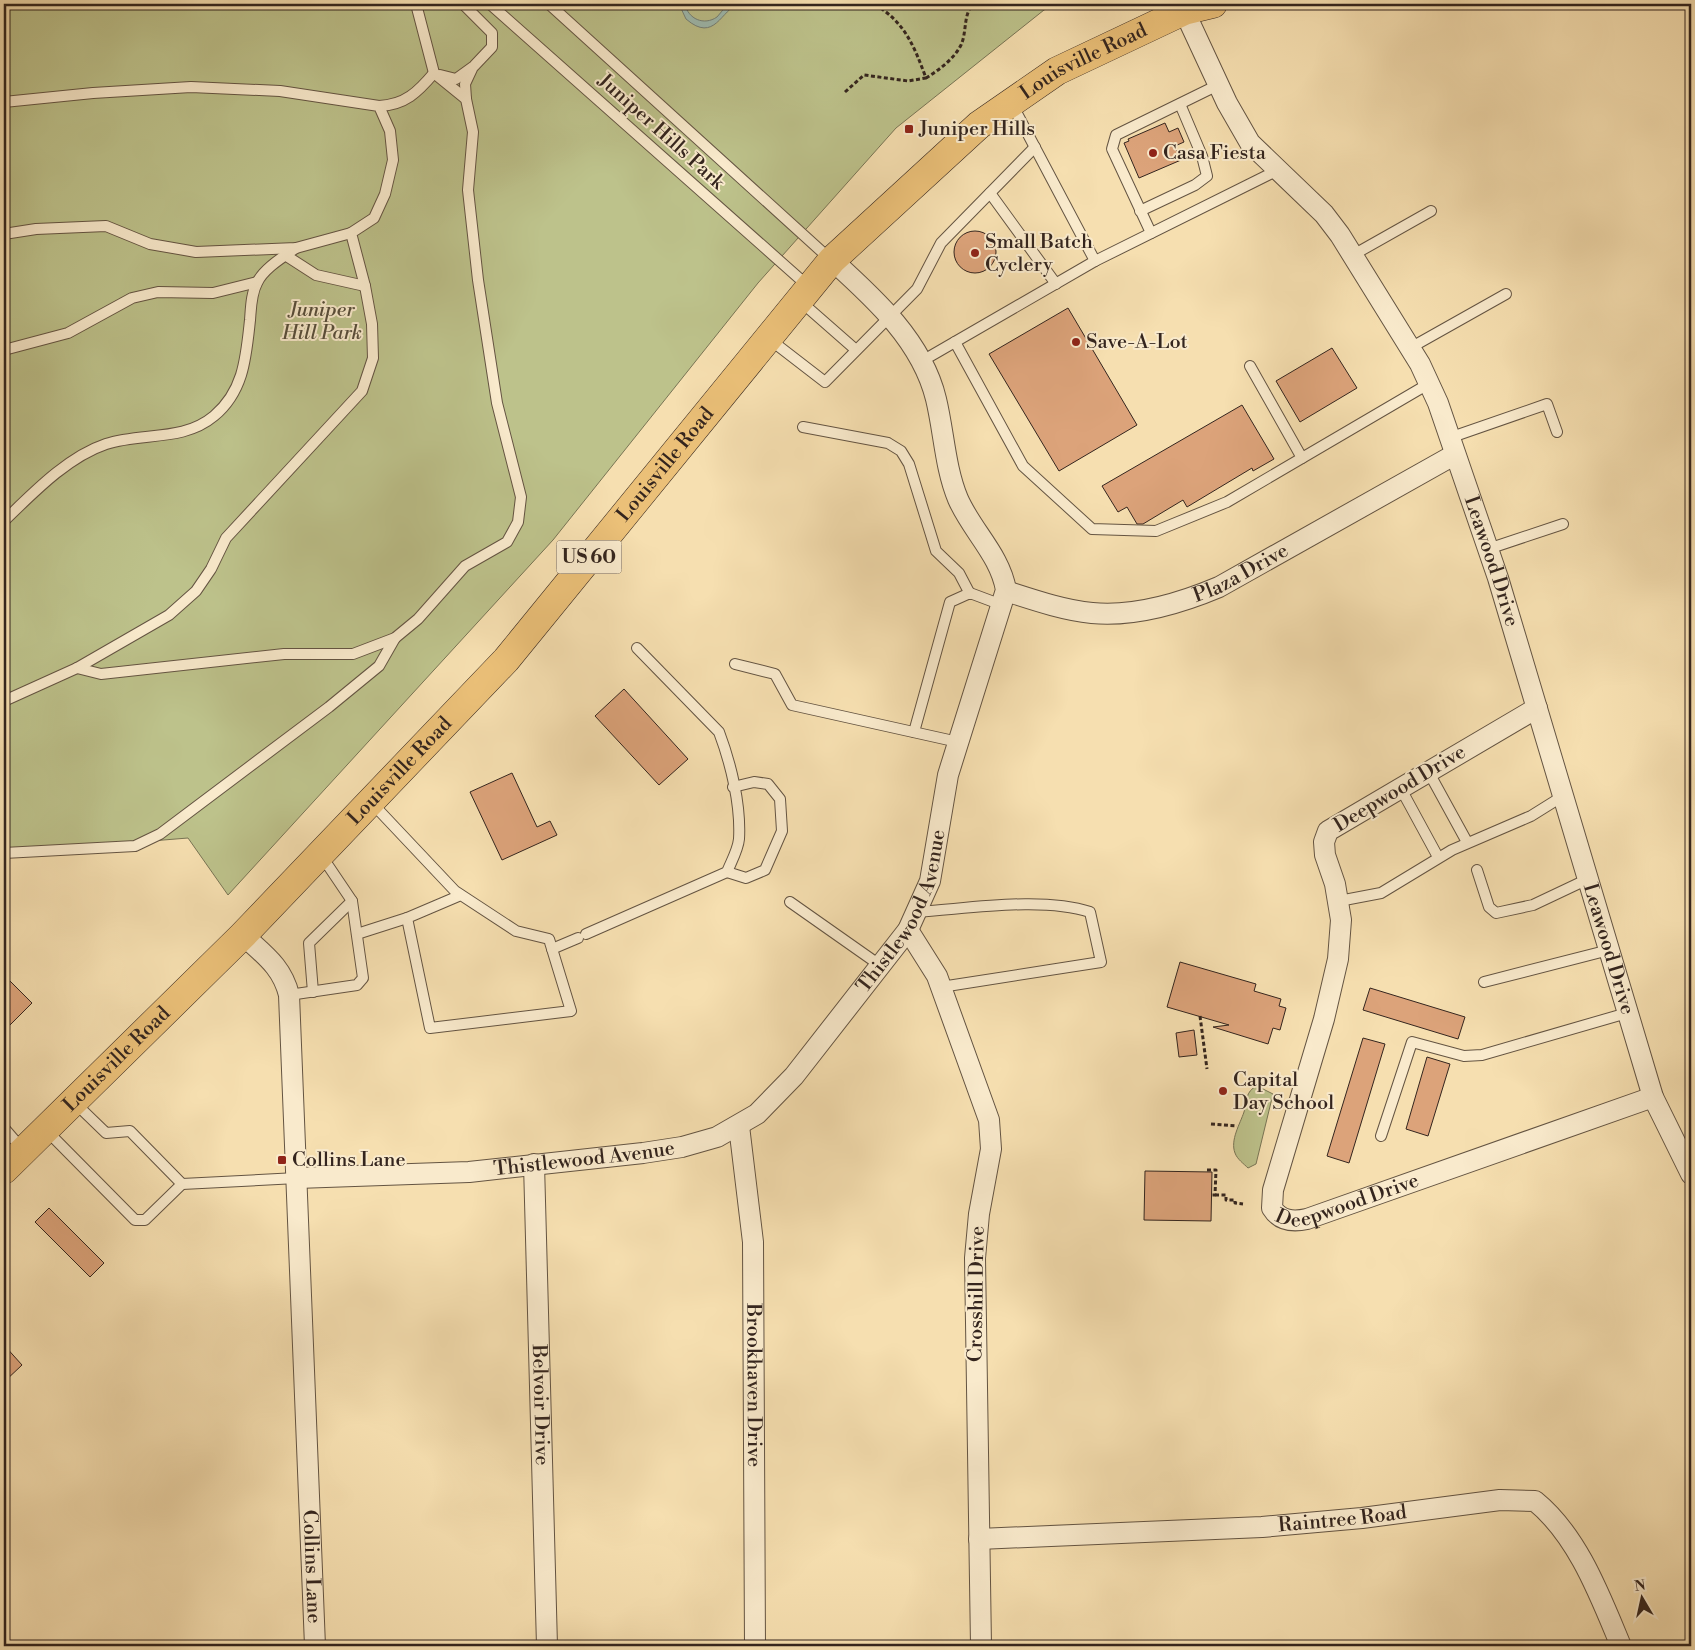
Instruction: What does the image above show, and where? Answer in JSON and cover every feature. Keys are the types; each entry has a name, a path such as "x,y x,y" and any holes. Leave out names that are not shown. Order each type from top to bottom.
{"main road":[{"name":"Louisville Road","path":"4,1170 242,934 506,660 832,260 979,125 1058,71 1182,8 1213,4"}],"street":[{"name":"Leawood Drive","path":"1182,8 1218,85 1250,142 1324,214 1353,255 1430,383 1488,549 1653,1097 1691,1174"},
{"path":"832,260 858,283 888,316 922,361 936,398 949,470 958,497 966,517 997,562 1003,575 1004,598"},
{"name":"Plaza Drive","path":"1004,598 1106,613 1149,608 1195,597 1219,587 1451,446"},
{"name":"Thistlewood Avenue","path":"297,1178 400,1176 534,1164 682,1147 717,1137 757,1114 794,1076 881,966 912,921 930,881 948,775 1004,598"},
{"name":"Deepwood Drive","path":"1537,708 1328,831 1324,842 1325,855 1339,901 1341,939 1334,978 1273,1190 1272,1208 1282,1218 1298,1221 1307,1219 1653,1097"},
{"name":"Crosshill Drive","path":"912,921 937,976 986,1110 991,1149 979,1214 974,1258 981,1646"},
{"name":"Collins Lane","path":"242,934 278,968 285,980 289,995 315,1646"},
{"name":"Brookhaven Drive","path":"739,1126 753,1242 755,1646"},
{"name":"Belvoir Drive","path":"534,1164 547,1646"},
{"name":"Raintree Road","path":"979,1539 1262,1527 1362,1518 1500,1500 1535,1501 1560,1526 1570,1541 1621,1646"}],"lane":[{"path":"416,4 434,73 466,99"},
{"path":"434,73 456,80 474,66 492,47 492,33 462,4"},
{"name":"Juniper Hills Park","path":"490,4 804,293 856,350"},
{"name":"Juniper Hills Park","path":"549,4 832,260"},
{"path":"77,668 101,674 284,654 353,654 394,638 418,619 465,566 507,542 518,522 521,497 497,403 478,280 468,190 473,132 465,84 474,66"},
{"path":"4,102 93,93 191,87 280,91 379,106 394,106 420,90 434,73"},
{"path":"1151,234 1112,149 1116,135 1218,85"},
{"path":"1012,103 1096,261"},
{"path":"1140,211 1195,185 1207,176 1202,156 1180,104"},
{"path":"4,234 36,228 106,226 150,244 196,252 296,248 351,233 374,218 385,194 393,160 390,131 379,106"},
{"path":"768,338 826,382 888,316 917,289 941,243 1036,147"},
{"path":"922,361 1096,261 1278,170"},
{"path":"990,193 1056,284"},
{"path":"1353,255 1431,211"},
{"path":"4,701 77,668 169,615 196,590 211,569 226,538 362,391 373,358 372,324 365,286 351,233"},
{"path":"4,521 56,472 103,445 133,436 184,433 214,416 239,387 247,348 251,301 257,282 285,255 296,248"},
{"path":"285,255 316,275 365,286"},
{"path":"4,350 68,333 132,298 158,292 213,294 257,282"},
{"path":"1410,348 1506,294"},
{"path":"955,342 1022,466 1092,529 1156,531 1227,502 1430,383"},
{"path":"1250,366 1302,458"},
{"path":"1451,446 1546,404 1557,432"},
{"path":"803,427 888,443 901,451 909,464 936,551 959,573 970,594"},
{"path":"1488,549 1563,524"},
{"path":"914,732 950,602 970,594 1004,598"},
{"path":"4,853 135,846 160,834 329,707 379,666 394,638"},
{"path":"637,648 719,732 725,748 733,787 739,841 728,872"},
{"path":"735,664 775,674 792,704 958,742"},
{"path":"1428,772 1467,842"},
{"path":"552,949 728,872 746,878 765,870 782,831 780,799 768,784 754,782 733,787"},
{"path":"1401,789 1438,857"},
{"path":"1339,901 1381,893 1438,857 1467,842 1532,816 1563,796"},
{"path":"370,802 462,895 516,931 549,938 571,1011 430,1028 407,918"},
{"path":"289,995 357,985 363,978 352,901 320,854"},
{"path":"1477,870 1489,907 1496,913 1533,905 1588,880"},
{"path":"357,934 407,918 462,895"},
{"path":"313,992 309,943 352,901"},
{"path":"790,902 881,966"},
{"path":"912,921 1044,904 1071,906 1090,912 1101,962 941,987"},
{"path":"1484,982 1609,950"},
{"path":"1381,1136 1412,1042 1464,1056 1482,1055 1627,1013"},
{"path":"73,1102 106,1133 130,1131 182,1184"},
{"path":"4,1128 23,1150"},
{"path":"45,1129 135,1220 145,1220 182,1184 297,1178"}],"path":[{"path":"874,4 905,30 913,43 926,78"},
{"path":"845,92 864,75 908,81 926,78 942,67 957,51 963,38 967,14 974,4"},
{"path":"1200,1016 1207,1069"},
{"path":"1212,1124 1237,1126"},
{"path":"1206,1170 1216,1170 1213,1195 1226,1195 1226,1200 1235,1200 1235,1203 1244,1204"}],"green space":[{"name":"Juniper Hill Park","path":"4,4 1055,4 1044,10 896,128 758,283 553,540 228,895 188,838 4,853"},
{"path":"1257,1086 1273,1094 1256,1164 1248,1168 1236,1155 1234,1143 1248,1094"}],"water":[{"path":"679,4 685,4 689,14 697,20 707,21 717,17 728,4 739,4 733,7 717,23 711,27 704,28 696,26 686,19"}],"building":[{"name":"Casa Fiesta","path":"1165,123 1169,132 1178,128 1184,142 1175,146 1181,160 1139,178 1124,143 1129,141 1128,139"},
{"name":"Small Batch Cyclery","path":"979,231 987,234 993,240 996,252 993,264 987,270 971,273 963,270 957,264 954,248 957,240 963,234"},
{"path":"1068,308 1137,425 1059,471 989,354"},
{"path":"1332,348 1357,388 1300,422 1276,381"},
{"path":"1242,405 1274,459 1253,471 1252,468 1187,507 1183,500 1143,524 1137,524 1127,507 1118,512 1102,486"},
{"path":"624,689 688,759 659,785 595,716"},
{"path":"512,773 537,827 550,821 557,835 502,860 470,792"},
{"path":"1180,962 1256,984 1254,991 1281,999 1279,1006 1286,1008 1280,1030 1273,1028 1268,1044 1213,1027 1229,1025 1167,1007"},
{"path":"4,975 32,1003 4,1031"},
{"path":"1370,988 1465,1017 1458,1039 1363,1010"},
{"path":"1194,1030 1197,1055 1179,1057 1176,1033"},
{"path":"1363,1038 1385,1044 1349,1163 1327,1156"},
{"path":"1427,1057 1450,1064 1428,1136 1406,1129"},
{"path":"1145,1171 1212,1172 1211,1221 1144,1220"},
{"path":"49,1208 104,1263 90,1277 35,1222"},
{"path":"4,1345 22,1365 4,1382"}],"place":[{"name":"Juniper Hills","path":"909,129"},
{"name":"Casa Fiesta","path":"1153,153"},
{"name":"Small Batch Cyclery","path":"975,253"},
{"name":"Save-A-Lot","path":"1076,342"},
{"name":"Capital Day School","path":"1223,1091"},
{"name":"Collins Lane","path":"282,1160"}]}
